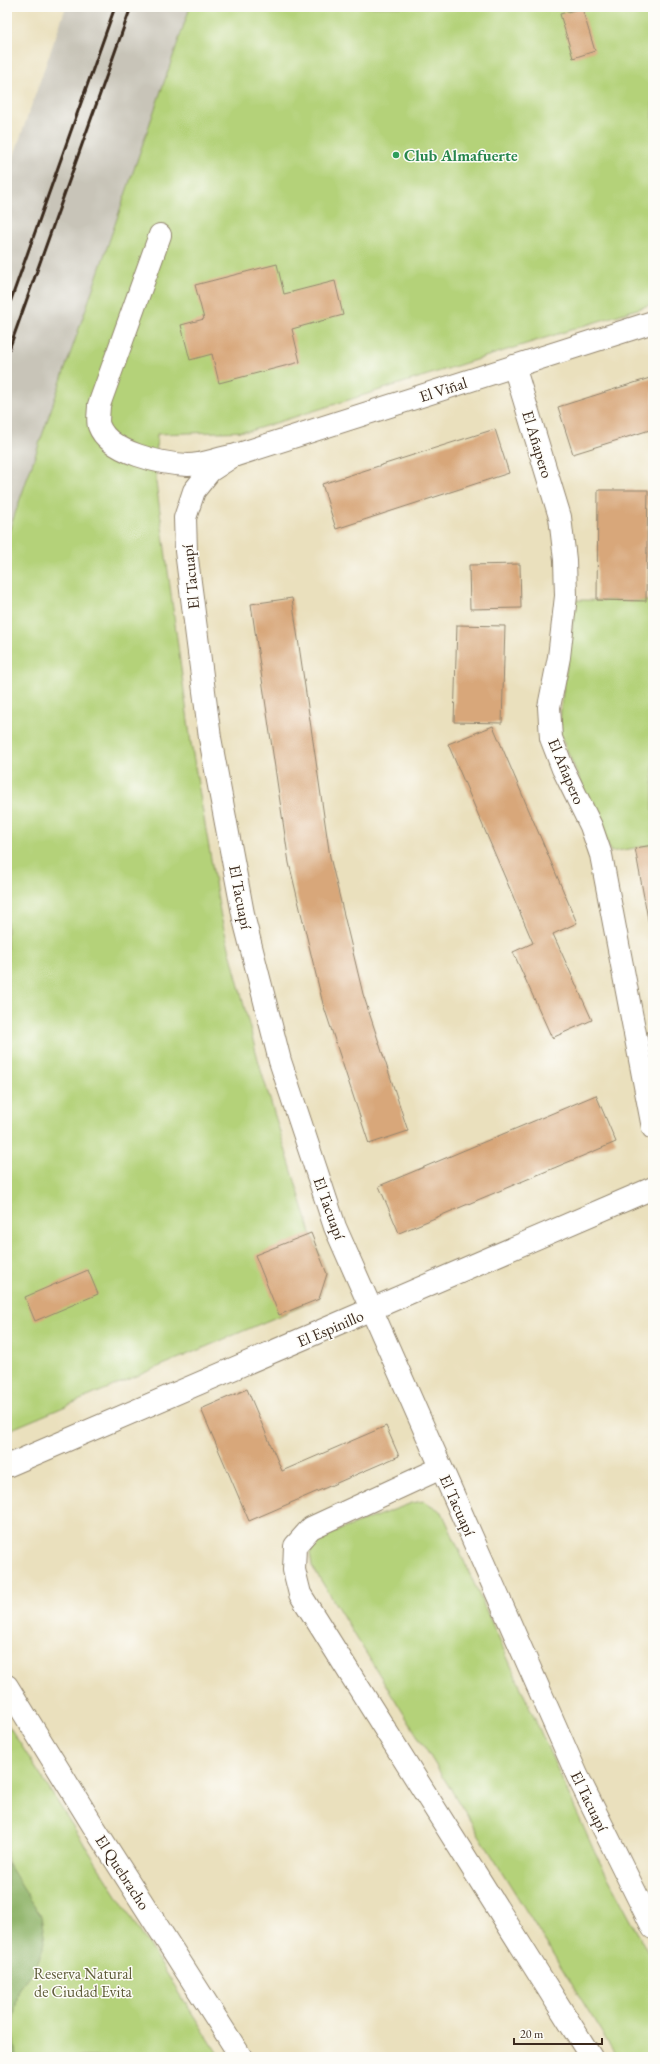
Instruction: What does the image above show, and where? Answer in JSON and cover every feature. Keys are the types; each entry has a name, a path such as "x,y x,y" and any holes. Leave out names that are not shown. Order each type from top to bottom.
{"street":[{"path":"160,235 99,405 99,426 110,441 129,453 189,465 233,456"},
{"name":"El Viñal","path":"233,456 653,322"},
{"name":"El Añapero","path":"514,366 560,517 565,560 565,602 559,657 549,707 551,738 563,769 591,826 601,855 653,1128"},
{"name":"El Tacuapí","path":"233,456 210,471 194,491 185,518 186,551 210,738 244,919 280,1061 335,1227 577,1775 653,1928"},
{"name":"El Espinillo","path":"7,1466 653,1188"},
{"path":"441,1468 311,1528 295,1546 294,1570 300,1594 591,2057"},
{"name":"El Quebracho","path":"7,1686 94,1827 241,2057"}],"shaded area":[{"path":"66,7 190,7 7,537 7,175"}],"green space":[{"path":"190,7 653,7 653,304 250,431 157,434 156,482 191,743 221,917 260,1067 311,1233 327,1274 319,1299 7,1431 7,537"},
{"path":"576,600 653,601 653,845 611,852 560,734 561,706"},
{"path":"424,1501 442,1512 595,1853 653,1962 653,2057 617,2057 312,1566 310,1553 318,1538 412,1503"},
{"name":"Reserva Natural de Ciudad Evita","path":"7,1723 220,2057 7,2057"},
{"path":"7,1862 41,1916 45,1942 36,1967 19,1988 12,2027 16,2057 7,2057"}],"building":[{"path":"582,8 595,51 573,58 560,14"},
{"path":"277,264 284,294 335,281 343,315 292,329 300,362 219,383 212,354 190,360 181,325 204,319 195,285"},
{"path":"653,377 653,429 573,454 558,407"},
{"path":"495,429 509,473 336,529 322,484"},
{"path":"598,490 648,490 646,601 597,600"},
{"path":"520,564 521,608 470,609 469,565"},
{"path":"292,598 330,857 363,994 408,1131 369,1144 323,1004 289,863 251,604"},
{"path":"457,625 505,626 502,723 454,722"},
{"path":"493,726 577,923 553,934 592,1020 552,1038 513,952 533,943 448,744"},
{"path":"653,845 653,941 652,941 635,848"},
{"path":"596,1095 616,1142 399,1233 379,1186"},
{"path":"311,1233 327,1274 319,1299 279,1315 255,1255"},
{"path":"88,1270 98,1294 35,1321 25,1297"},
{"path":"247,1389 282,1471 386,1426 399,1456 249,1521 201,1409"}],"railway":[{"path":"7,311 115,7"},
{"path":"7,355 131,7"}],"place":[{"name":"Club Almafuerte","path":"396,155"}]}
